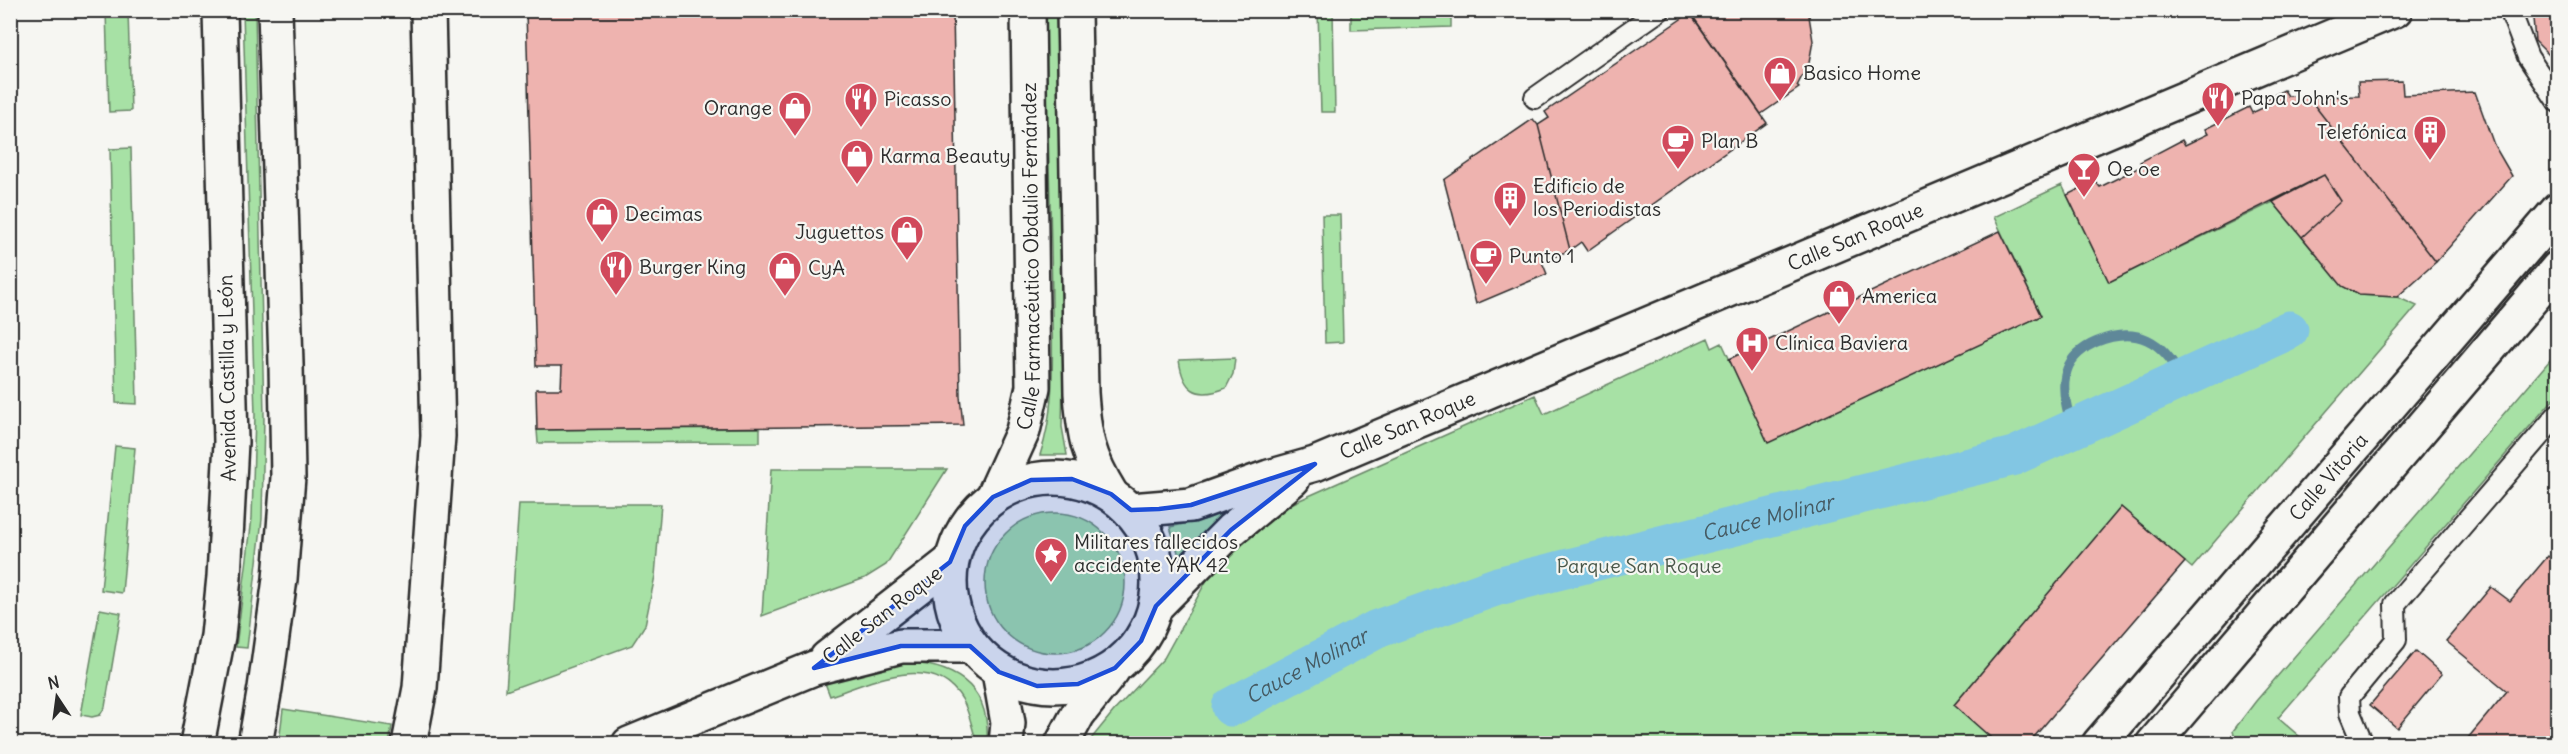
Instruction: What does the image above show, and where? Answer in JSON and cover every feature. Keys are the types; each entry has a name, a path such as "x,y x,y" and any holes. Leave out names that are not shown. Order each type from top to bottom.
{"main road":[{"name":"Avenida Castilla y León","path":"196,744 218,636 224,577 231,442 220,10"},
{"path":"255,744 268,672 280,579 288,477 275,10"},
{"path":"415,738 438,436 428,10"},
{"name":"Calle Farmacéutico Obdulio Fernández","path":"993,497 1023,431 1033,387 1028,10"},
{"path":"1062,744 1078,714 1115,668 1141,641 1156,606 1159,572 1150,539 1094,467 1083,422 1074,10"},
{"name":"Calle San Roque","path":"1121,502 1159,509 1191,505 1269,477 1316,464 2395,10"},
{"name":"Calle Vitoria","path":"2099,744 2558,210"},
{"name":"Calle Vitoria","path":"2153,744 2558,268"},
{"name":"Calle San Roque","path":"1156,606 1231,530 1275,491 1316,464"},
{"path":"1115,668 1078,684 1037,686 999,672 970,646 951,606 951,562 965,526 993,497 1031,480 1072,479 1121,502"},
{"name":"Calle San Roque","path":"814,668 951,562"},
{"name":"Calle San Roque","path":"629,744 814,668 901,645 970,646"},
{"path":"999,672 1008,723 1006,744"}],"lane":[{"path":"1535,98 1660,10"},
{"path":"2510,10 2528,57 2558,102"},
{"path":"2363,744 2350,713 2349,697 2396,640 2395,604 2558,414"}],"highlighted area":[{"path":"1315,464 1231,530 1156,606 1141,641 1115,668 1078,684 1037,686 999,672 970,646 901,646 814,668 950,562 965,526 993,497 1031,480 1072,479 1111,494 1131,510 1159,509 1191,505"}],"green space":[{"path":"1056,10 1064,330 1062,427 1067,455 1040,455 1049,419 1052,363 1045,11"},
{"path":"10,11 15,11 16,401 10,400"},
{"path":"106,11 128,11 131,111 109,112"},
{"path":"243,11 255,11 264,416 262,519 247,648 236,647 252,518 255,415"},
{"path":"1318,11 1333,11 1335,112 1321,112"},
{"path":"1351,11 1451,11 1451,27 1351,30"},
{"path":"131,148 137,404 116,403 110,149"},
{"name":"Parque San Roque","path":"2062,185 2109,282 2273,202 2342,286 2359,295 2397,297 2417,306 2192,568 2121,507 1954,705 1998,743 1087,744 1113,712 1164,658 1208,578 1236,544 1273,512 1535,395 1544,414 1708,338 1712,348 1722,343 1768,442 2041,316 1994,217"},
{"path":"1322,215 1340,215 1343,342 1325,343"},
{"path":"2557,352 2557,395 2278,718 2307,743 2236,743 2233,731 2256,701"},
{"path":"1235,358 1233,374 1226,388 1207,393 1193,390 1188,385 1179,360"},
{"path":"760,428 760,442 538,443 537,430"},
{"path":"115,446 135,448 122,593 101,590"},
{"path":"771,469 947,469 886,565 865,578 762,616"},
{"path":"1244,503 1182,565 1170,527 1207,519"},
{"path":"519,504 661,504 655,576 645,625 632,645 506,691"},
{"path":"1055,513 1082,518 1104,534 1120,556 1125,583 1120,610 1104,632 1082,648 1055,653 1028,648 1006,632 990,610 985,583 990,556 1006,534 1028,518"},
{"path":"100,609 121,613 105,707 100,715 92,717 81,715"},
{"path":"897,662 934,667 964,680 975,691 982,705 987,743 977,743 962,699 950,685 935,676 900,675 863,684 830,696 825,683"},
{"path":"283,709 392,726 389,743 279,743"}],"building":[{"path":"526,10 953,10 960,396 963,425 537,430 536,389 561,389 562,366 536,366"},
{"path":"1705,10 1808,10 1813,41 1809,63 1797,86 1799,88 1761,114 1694,18"},
{"path":"2547,10 2558,10 2558,56 2554,60 2535,41 2533,18"},
{"path":"1690,13 1767,123 1587,251 1581,242 1570,250 1538,125 1549,118 1545,112"},
{"name":"Telefónica","path":"2402,81 2403,95 2475,92 2494,145 2512,176 2436,262 2308,97 2359,96 2358,82"},
{"path":"2284,90 2288,96 2308,97 2436,262 2397,297 2359,295 2342,286 2302,237 2341,201 2324,175 2109,282 2067,195 2095,181 2100,187 2142,166 2140,162 2182,140 2185,145 2208,134 2205,129 2249,107 2252,113 2269,105 2266,99"},
{"name":"Edificio de los Periodistas","path":"1533,119 1538,125 1570,250 1542,262 1547,274 1476,304 1444,180"},
{"path":"2324,175 2341,201 2302,237 2273,202"},
{"path":"2000,231 2041,316 1768,443 1729,359"},
{"path":"2121,507 2185,562 2028,744 1998,744 1954,705"},
{"path":"2548,556 2558,564 2558,742 2463,744 2507,691 2446,641 2491,587 2510,601"},
{"path":"2416,651 2442,674 2397,728 2370,705"}],"waterway":[{"name":"Cauce Molinar","path":"1231,707 1377,629 1498,586 2014,456 2289,330"},
{"name":"Cauce Molinar","path":"2072,429 2065,400 2065,377 2075,357 2096,342 2124,335 2147,340 2166,354 2182,378"}],"place":[{"name":"Basico Home","path":"1780,102"},
{"name":"Papa John's","path":"2218,127"},
{"name":"Picasso","path":"861,128"},
{"name":"Orange","path":"795,137"},
{"name":"Telefónica","path":"2430,161"},
{"name":"Plan B","path":"1678,170"},
{"name":"Karma Beauty","path":"857,185"},
{"name":"Oe oe","path":"2084,198"},
{"name":"Edificio de los Periodistas","path":"1510,227"},
{"name":"Decimas","path":"602,243"},
{"name":"Juguettos","path":"907,261"},
{"name":"Punto 1","path":"1486,285"},
{"name":"Burger King","path":"616,296"},
{"name":"CyA","path":"785,297"},
{"name":"America","path":"1839,325"},
{"name":"Clínica Baviera","path":"1752,372"},
{"name":"Militares fallecidos accidente YAK 42","path":"1051,583"}]}
